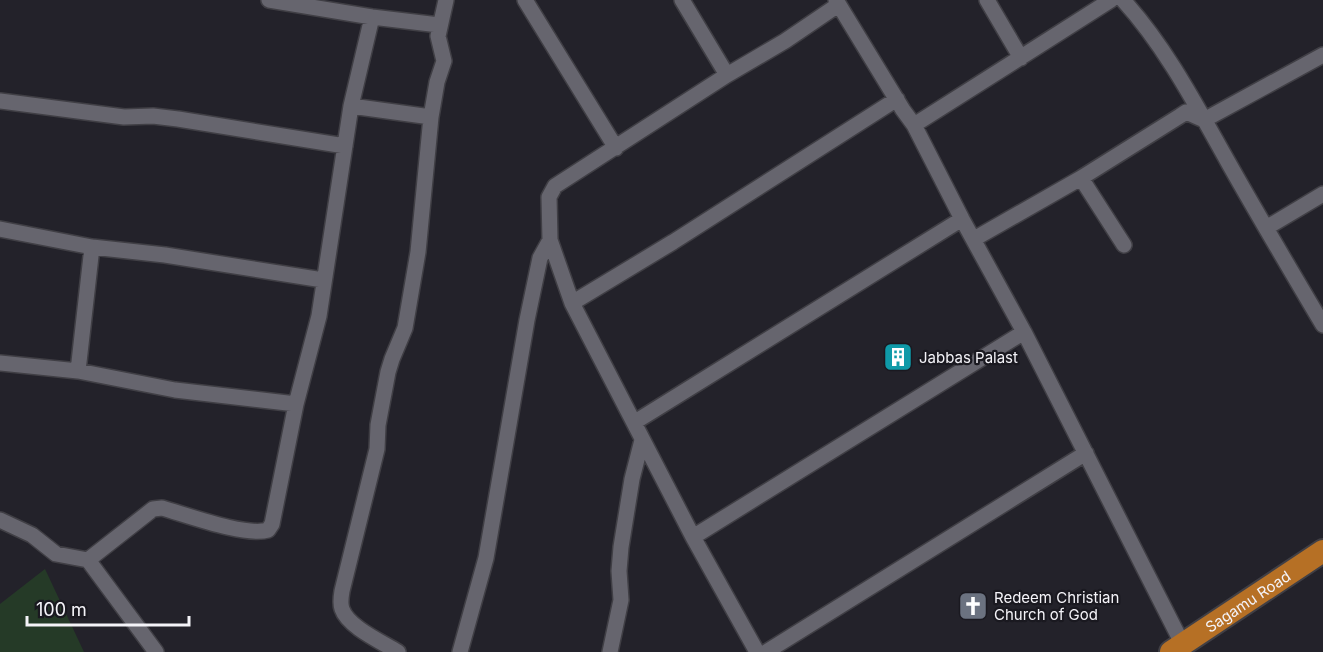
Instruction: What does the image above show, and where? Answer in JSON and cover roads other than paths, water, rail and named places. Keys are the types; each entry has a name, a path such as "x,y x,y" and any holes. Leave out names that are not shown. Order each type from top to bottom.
{"highway":[{"name":"Sagamu Road","path":"1177,648 1323,551"}],"street":[{"path":"269,0 372,17 440,25"},
{"path":"398,652 353,625 340,607 376,450 378,425 388,372 405,328 418,252 431,117 437,82 444,61 438,36 446,0"},
{"path":"525,0 616,148"},
{"path":"682,0 727,75"},
{"path":"987,0 1021,58"},
{"path":"914,125 1111,0"},
{"path":"1123,0 1138,16 1158,45 1323,325"},
{"path":"757,652 693,537 572,303 550,240 549,197 555,186 727,75 785,41 837,2 914,125 1024,332 1086,453 1177,648"},
{"path":"88,560 153,509 162,508 260,533 268,530 272,524 296,404 319,316 351,106 372,17"},
{"path":"1204,120 1323,56"},
{"path":"572,303 673,242 897,99"},
{"path":"0,101 124,117 153,116 178,119 246,132 345,146"},
{"path":"351,106 431,117"},
{"path":"974,239 1081,178 1186,112 1204,120"},
{"path":"1081,178 1124,245"},
{"path":"1266,228 1323,194"},
{"path":"635,422 962,219"},
{"path":"0,229 92,247 165,255 323,280"},
{"path":"460,652 486,558 527,320 540,258 550,240"},
{"path":"78,371 92,247"},
{"path":"693,537 1024,332"},
{"path":"0,363 78,371 175,390 296,404"},
{"path":"610,652 621,600 619,571 621,547 632,479 642,440"},
{"path":"766,652 1086,453"},
{"path":"0,520 32,535 56,554 88,560 156,652"}],"place":[{"name":"Jabbas Palast","path":"898,357"},
{"name":"Redeem Christian Church of God","path":"973,606"}]}
